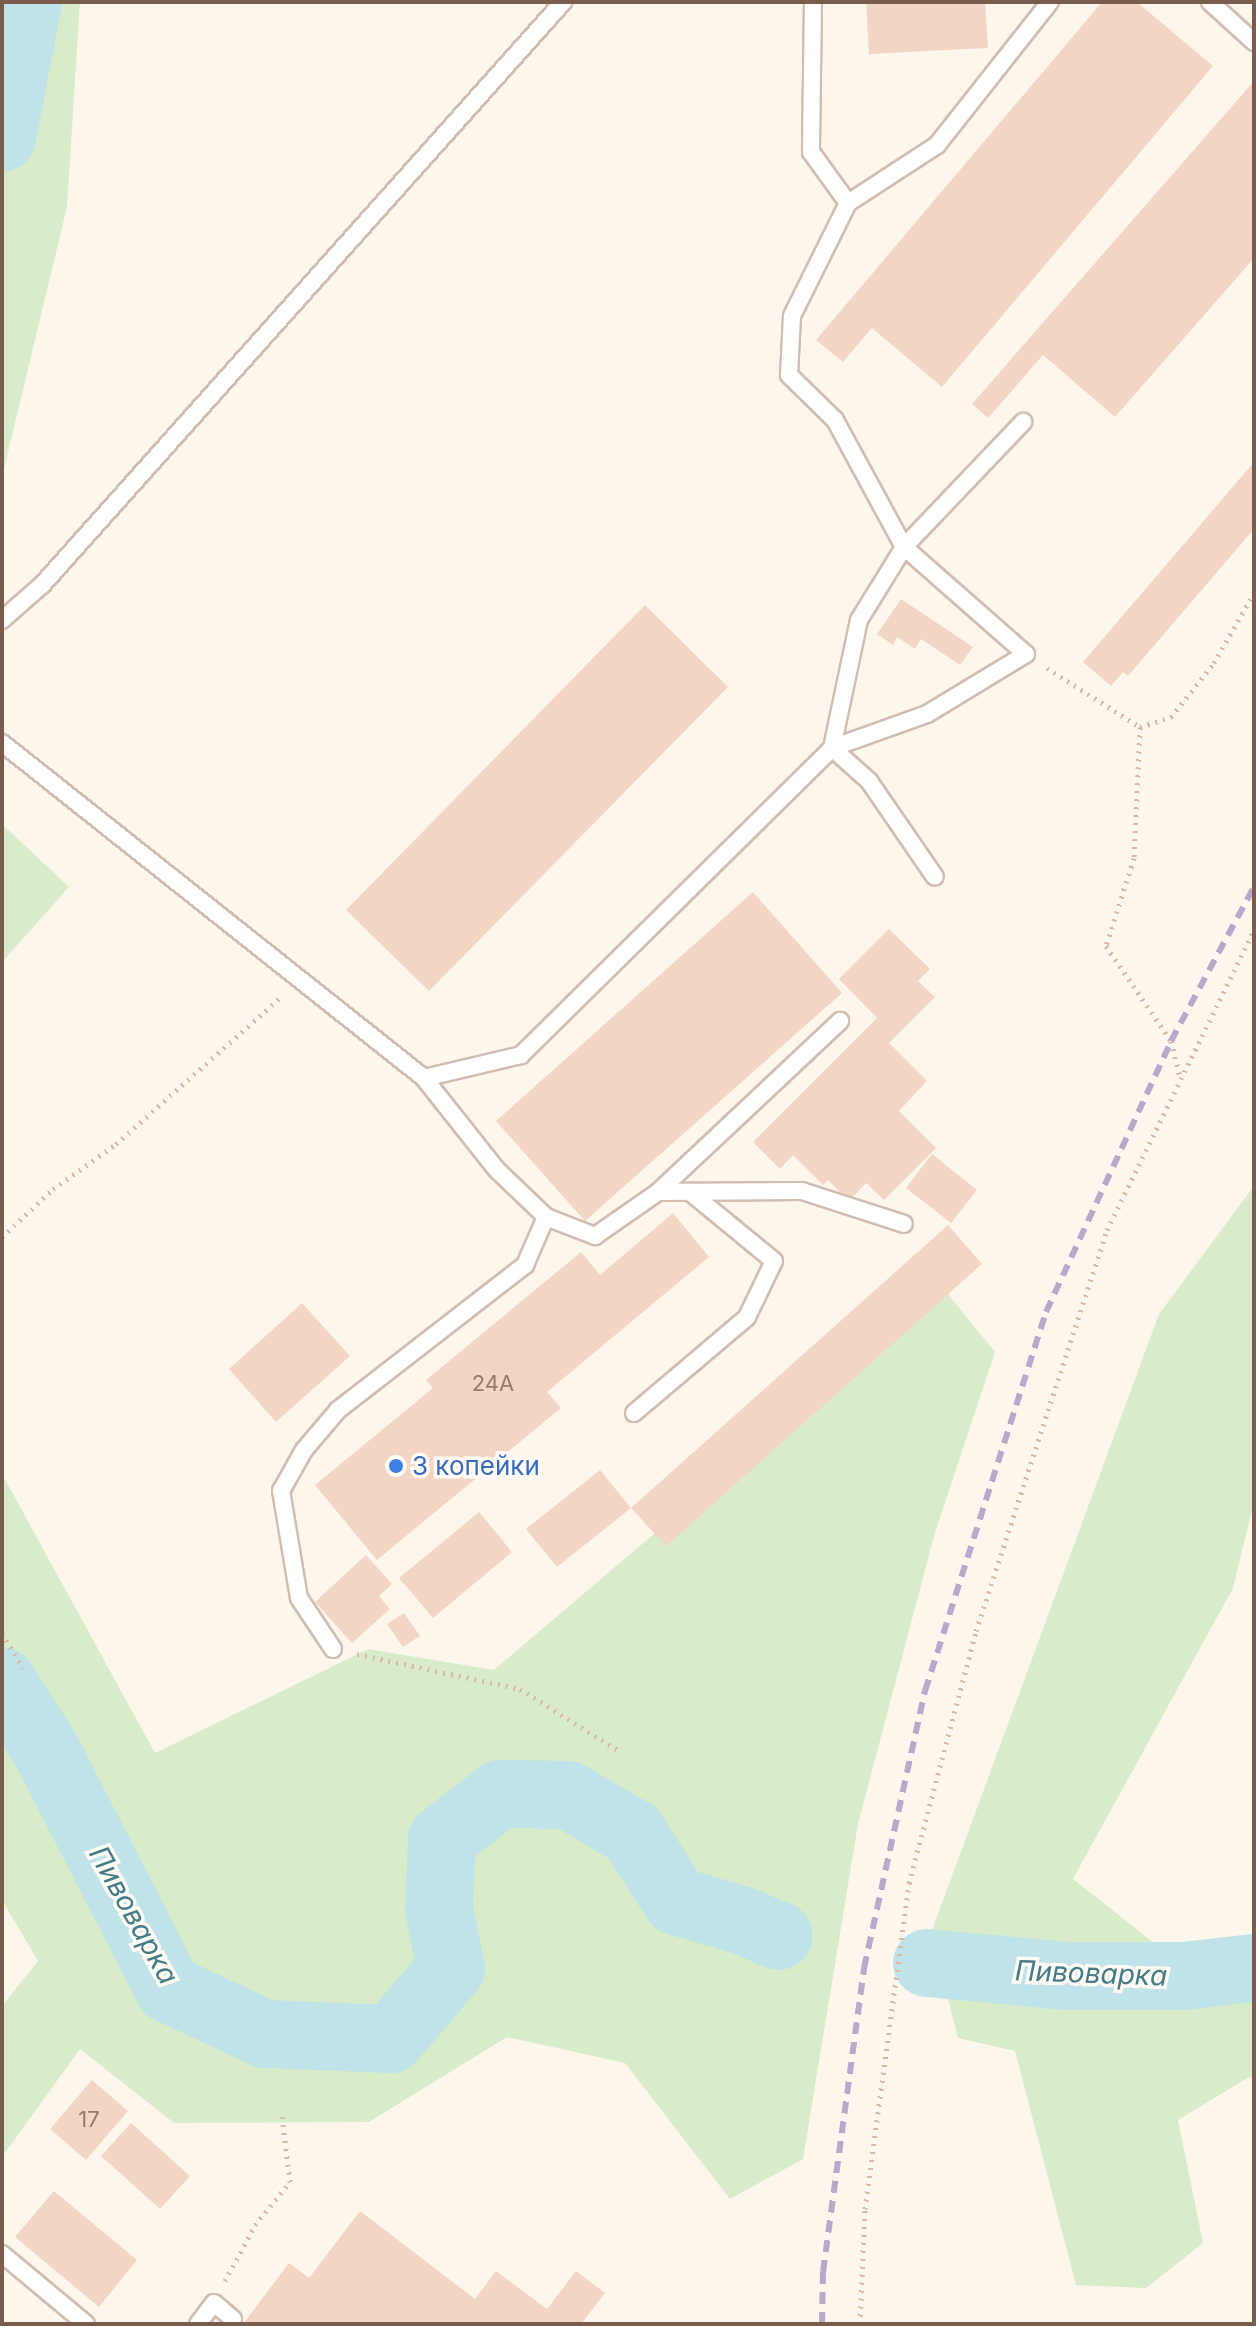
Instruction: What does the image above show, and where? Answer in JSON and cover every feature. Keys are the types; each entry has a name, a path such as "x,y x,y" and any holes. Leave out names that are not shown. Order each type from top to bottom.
{"lane":[{"path":"2,620 42,585 563,2"},
{"path":"813,2 811,152 848,203"},
{"path":"424,1078 521,1055 832,748 927,714 1026,654 904,547 835,420 789,375 792,316 848,203 937,145 1050,2"},
{"path":"1210,2 1254,42"},
{"path":"832,748 859,620 904,547 1023,422"},
{"path":"2,743 424,1078 497,1170 546,1217 595,1236 658,1192 840,1021"},
{"path":"832,748 869,781 935,877"},
{"path":"658,1192 802,1191 904,1224"},
{"path":"634,1413 747,1317 774,1261 690,1192"},
{"path":"333,1649 299,1598 281,1491 304,1450 338,1410 525,1265 546,1217"},
{"path":"2,2254 86,2324"},
{"path":"198,2324 214,2303 233,2319"}],"path":[{"path":"1140,727 1171,717 1214,663 1254,593"},
{"path":"1026,654 1140,727"},
{"path":"1140,727 1134,858 1106,946 1171,1041 1180,1078"},
{"path":"860,2324 865,2209 913,1868 976,1631 1107,1230 1254,930"},
{"path":"2,1237 53,1189 116,1144 300,980"},
{"path":"2,1633 23,1668"},
{"path":"333,1649 520,1689 618,1750"},
{"path":"214,2303 255,2225 290,2182 282,2116"}],"green space":[{"path":"2,2 80,2 67,207 2,477"},
{"path":"2,824 69,887 2,962"},
{"path":"1254,1186 1254,1502 1233,1588 1073,1879 1178,1962 1254,1943 1254,2079 1249,2077 1178,2120 1203,2243 1146,2288 1076,2285 1015,2051 958,2038 931,1933 1159,1314"},
{"path":"943,1288 995,1352 934,1536 858,1824 803,2159 730,2199 625,2063 507,2037 369,2122 174,2123 80,2049 2,2157 2,2006 38,1961 2,1900 2,1474 155,1753 368,1649 494,1670"}],"building":[{"path":"866,2 985,2 988,48 869,54"},
{"path":"1102,2 1137,2 1213,66 942,387 872,328 843,362 816,340"},
{"path":"1254,81 1254,258 1115,417 1043,355 988,418 972,404"},
{"path":"1254,462 1254,529 1128,676 1123,672 1111,686 1083,662"},
{"path":"901,599 973,647 960,665 921,639 915,649 897,637 893,645 877,634"},
{"path":"645,605 728,687 429,991 346,910"},
{"path":"753,892 842,993 585,1221 496,1121"},
{"path":"889,929 930,969 918,981 935,997 889,1043 927,1081 899,1111 936,1148 884,1200 866,1183 849,1201 828,1180 823,1185 793,1155 780,1169 753,1142 877,1018 839,979"},
{"path":"932,1154 977,1190 951,1223 906,1188"},
{"path":"673,1213 709,1257 547,1392 561,1408 377,1560 315,1485 433,1388 426,1380 581,1252 600,1275"},
{"path":"948,1225 982,1264 666,1546 631,1508"},
{"path":"302,1303 350,1356 276,1422 229,1369"},
{"path":"600,1470 631,1508 557,1567 526,1529"},
{"path":"479,1512 512,1552 433,1618 399,1578"},
{"path":"366,1555 392,1584 379,1596 390,1609 352,1643 315,1602"},
{"path":"404,1613 420,1636 403,1647 387,1624"},
{"path":"92,2080 128,2111 86,2160 50,2129"},
{"path":"131,2123 190,2176 160,2209 101,2156"},
{"path":"54,2191 137,2260 99,2307 15,2237"},
{"path":"360,2211 475,2299 496,2271 547,2309 576,2271 605,2293 581,2324 243,2324 289,2263 309,2278"}],"waterway":[{"name":"Пивоварка","path":"2,138 28,2"},
{"name":"Пивоварка","path":"2,1681 47,1752 169,1989 265,2034 391,2039 451,1969 439,1909 442,1839 500,1794 568,1795 633,1833 676,1901 741,1920 779,1936"},
{"name":"Пивоварка","path":"927,1963 1066,1976 1183,1976 1254,1968"}],"railway":[{"path":"822,2324 823,2272 864,1968 925,1691 1046,1312 1171,1041 1254,887"}],"place":[{"name":"3 копейки","path":"396,1466"}]}
